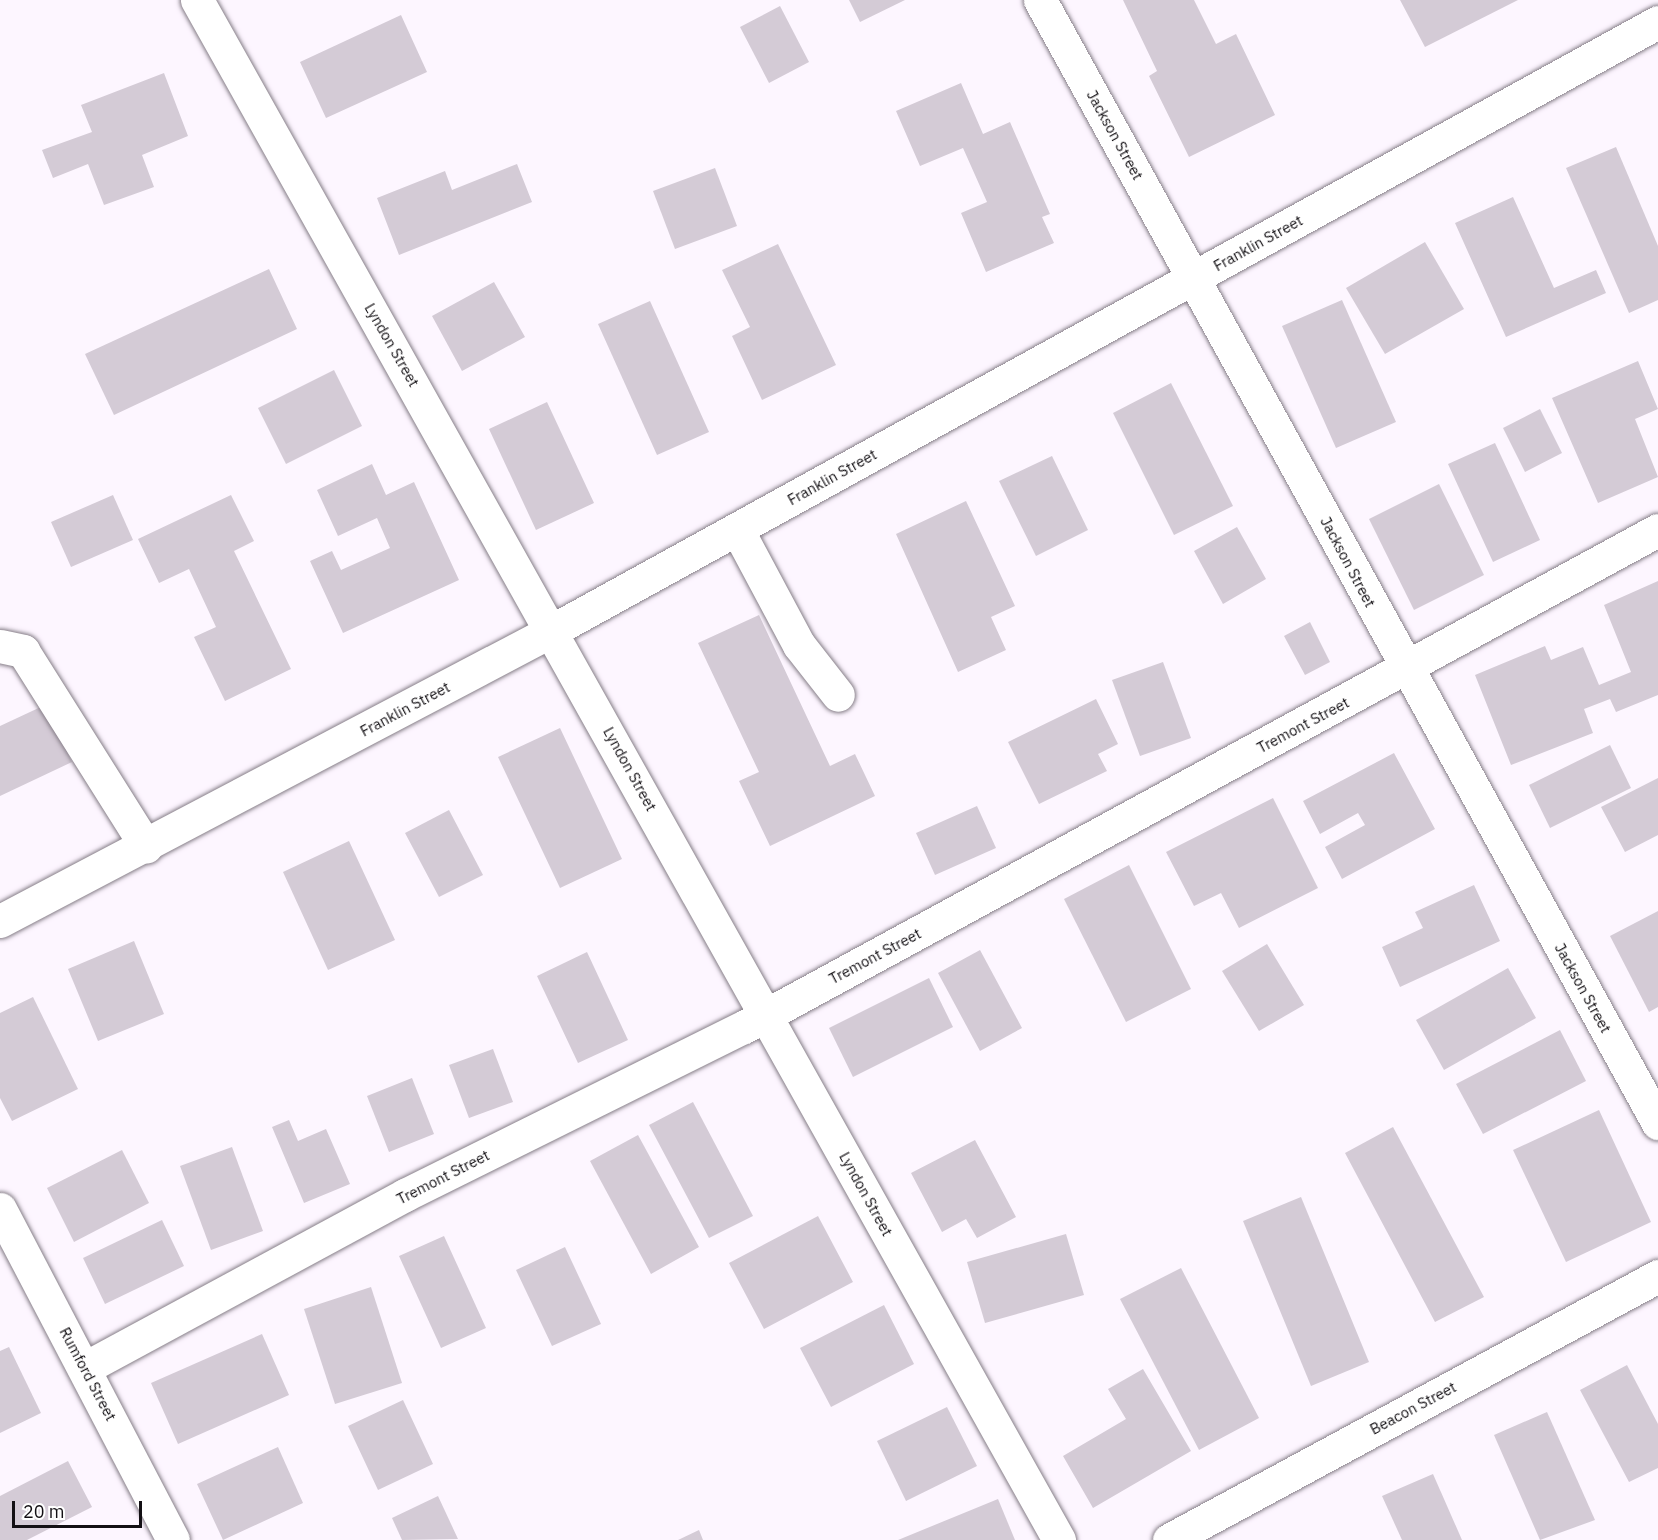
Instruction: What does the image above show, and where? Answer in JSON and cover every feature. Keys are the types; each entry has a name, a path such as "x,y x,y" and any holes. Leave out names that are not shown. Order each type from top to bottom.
{"street":[{"name":"Lyndon Street","path":"197,0 553,630 1059,1540"},
{"name":"Jackson Street","path":"1040,0 1195,278 1405,669 1658,1123"},
{"name":"Franklin Street","path":"0,921 553,630 1658,22"},
{"path":"737,529 799,645 838,695"},
{"name":"Tremont Street","path":"86,1368 405,1195 766,1015 1658,530"},
{"path":"0,646 23,651 146,846"},
{"name":"Rumford Street","path":"0,1209 86,1368 173,1540"},
{"name":"Beacon Street","path":"1169,1540 1658,1276"}],"building":[{"path":"849,0 905,0 860,22"},
{"path":"1123,0 1194,0 1216,44 1236,34 1275,115 1189,157 1149,76 1157,71"},
{"path":"1400,0 1518,0 1425,47"},
{"path":"780,6 809,62 769,83 740,27"},
{"path":"401,15 427,72 326,118 300,62"},
{"path":"164,73 188,136 142,155 154,187 104,205 88,164 53,178 42,150 92,132 81,105"},
{"path":"961,83 983,134 1010,122 1050,214 1042,217 1054,243 986,272 961,213 987,202 963,148 920,166 896,111"},
{"path":"1616,147 1658,246 1658,300 1629,313 1566,168"},
{"path":"517,164 532,202 399,255 377,198 445,171 452,190"},
{"path":"715,168 737,226 675,249 653,191"},
{"path":"1513,197 1554,288 1596,270 1606,293 1506,337 1455,223"},
{"path":"1425,242 1464,309 1385,354 1346,288"},
{"path":"778,244 836,365 762,400 732,336 750,327 722,270"},
{"path":"269,269 297,329 114,415 85,354"},
{"path":"494,282 525,337 462,371 432,316"},
{"path":"1342,300 1396,422 1336,448 1282,326"},
{"path":"650,301 709,432 657,455 598,324"},
{"path":"1638,361 1658,409 1635,419 1658,477 1598,503 1552,398"},
{"path":"334,370 362,426 286,464 258,408"},
{"path":"1171,383 1233,506 1174,535 1113,413"},
{"path":"547,402 594,503 536,530 489,429"},
{"path":"1540,409 1562,453 1525,472 1503,428"},
{"path":"1495,443 1540,540 1493,562 1448,464"},
{"path":"1052,456 1088,530 1036,556 999,481"},
{"path":"372,464 386,495 414,482 459,580 343,633 310,561 332,551 341,570 390,548 377,518 338,536 317,490"},
{"path":"1439,484 1484,575 1414,610 1369,519"},
{"path":"113,495 133,540 71,567 51,522"},
{"path":"231,495 254,541 234,551 291,669 225,701 194,637 216,627 189,569 159,583 138,539"},
{"path":"966,501 1015,606 991,617 1006,650 958,672 896,534"},
{"path":"1237,527 1266,579 1223,604 1194,551"},
{"path":"1658,581 1658,695 1616,712 1610,699 1584,709 1593,733 1511,765 1475,675 1545,646 1551,660 1583,647 1599,685 1631,672 1604,605"},
{"path":"759,615 830,766 855,754 875,796 770,846 739,781 759,772 698,643"},
{"path":"1310,622 1330,662 1305,675 1284,636"},
{"path":"1163,662 1191,738 1140,756 1112,680"},
{"path":"1096,699 1118,744 1098,754 1107,771 1039,804 1008,742"},
{"path":"45,705 72,762 0,796 0,726"},
{"path":"560,728 622,859 560,888 498,757"},
{"path":"1610,745 1631,788 1550,828 1529,785"},
{"path":"1394,753 1435,829 1342,879 1325,847 1365,825 1358,813 1320,834 1303,801"},
{"path":"1658,778 1658,835 1625,852 1601,807"},
{"path":"1273,798 1318,888 1239,928 1221,893 1194,906 1166,852"},
{"path":"977,806 996,848 935,875 916,833"},
{"path":"449,810 483,875 439,897 405,833"},
{"path":"349,841 395,940 328,970 283,872"},
{"path":"1129,865 1191,989 1126,1022 1064,899"},
{"path":"1474,885 1500,941 1400,987 1382,947 1423,928 1415,912"},
{"path":"1658,911 1658,1007 1649,1012 1610,936"},
{"path":"134,941 164,1014 98,1041 68,969"},
{"path":"1267,944 1304,1005 1259,1031 1222,971"},
{"path":"980,950 1022,1028 980,1051 938,973"},
{"path":"587,952 628,1040 578,1063 537,976"},
{"path":"1508,968 1536,1018 1444,1070 1416,1020"},
{"path":"929,978 953,1027 853,1077 829,1028"},
{"path":"33,997 78,1089 12,1121 0,1098 0,1013"},
{"path":"1560,1030 1586,1081 1483,1134 1456,1084"},
{"path":"493,1049 513,1102 469,1118 449,1065"},
{"path":"412,1078 434,1134 389,1152 367,1096"},
{"path":"693,1102 753,1216 709,1238 649,1125"},
{"path":"1599,1110 1651,1222 1566,1262 1513,1150"},
{"path":"289,1120 298,1141 326,1129 350,1184 304,1203 272,1127"},
{"path":"1393,1127 1484,1297 1435,1322 1345,1153"},
{"path":"638,1135 699,1247 651,1274 590,1161"},
{"path":"975,1140 1016,1217 977,1238 966,1219 942,1232 911,1173"},
{"path":"232,1147 263,1231 211,1250 180,1166"},
{"path":"122,1150 149,1203 74,1242 47,1188"},
{"path":"1301,1197 1369,1362 1311,1386 1243,1221"},
{"path":"818,1216 853,1282 764,1329 729,1263"},
{"path":"162,1220 184,1266 105,1304 83,1258"},
{"path":"1066,1234 1084,1295 985,1323 967,1262"},
{"path":"444,1236 486,1328 441,1348 399,1256"},
{"path":"565,1247 601,1324 552,1346 516,1270"},
{"path":"1181,1268 1259,1418 1199,1450 1120,1299"},
{"path":"371,1287 402,1383 335,1404 304,1309"},
{"path":"884,1305 914,1364 831,1407 800,1348"},
{"path":"262,1334 289,1395 178,1444 151,1383"},
{"path":"9,1347 41,1413 0,1433 0,1351"},
{"path":"1627,1365 1658,1424 1658,1468 1629,1482 1580,1390"},
{"path":"1143,1369 1191,1451 1093,1508 1063,1456 1126,1419 1108,1389"},
{"path":"403,1400 433,1464 378,1490 348,1426"},
{"path":"947,1407 977,1466 906,1501 877,1441"},
{"path":"1547,1412 1595,1520 1540,1540 1494,1435"},
{"path":"278,1447 303,1503 223,1540 197,1484"},
{"path":"68,1461 92,1507 27,1540 0,1540 0,1496"},
{"path":"1433,1474 1462,1540 1402,1540 1382,1496"},
{"path":"438,1496 458,1539 402,1540 392,1518"},
{"path":"998,1499 1015,1540 898,1540"},
{"path":"699,1530 703,1540 678,1540"}]}
